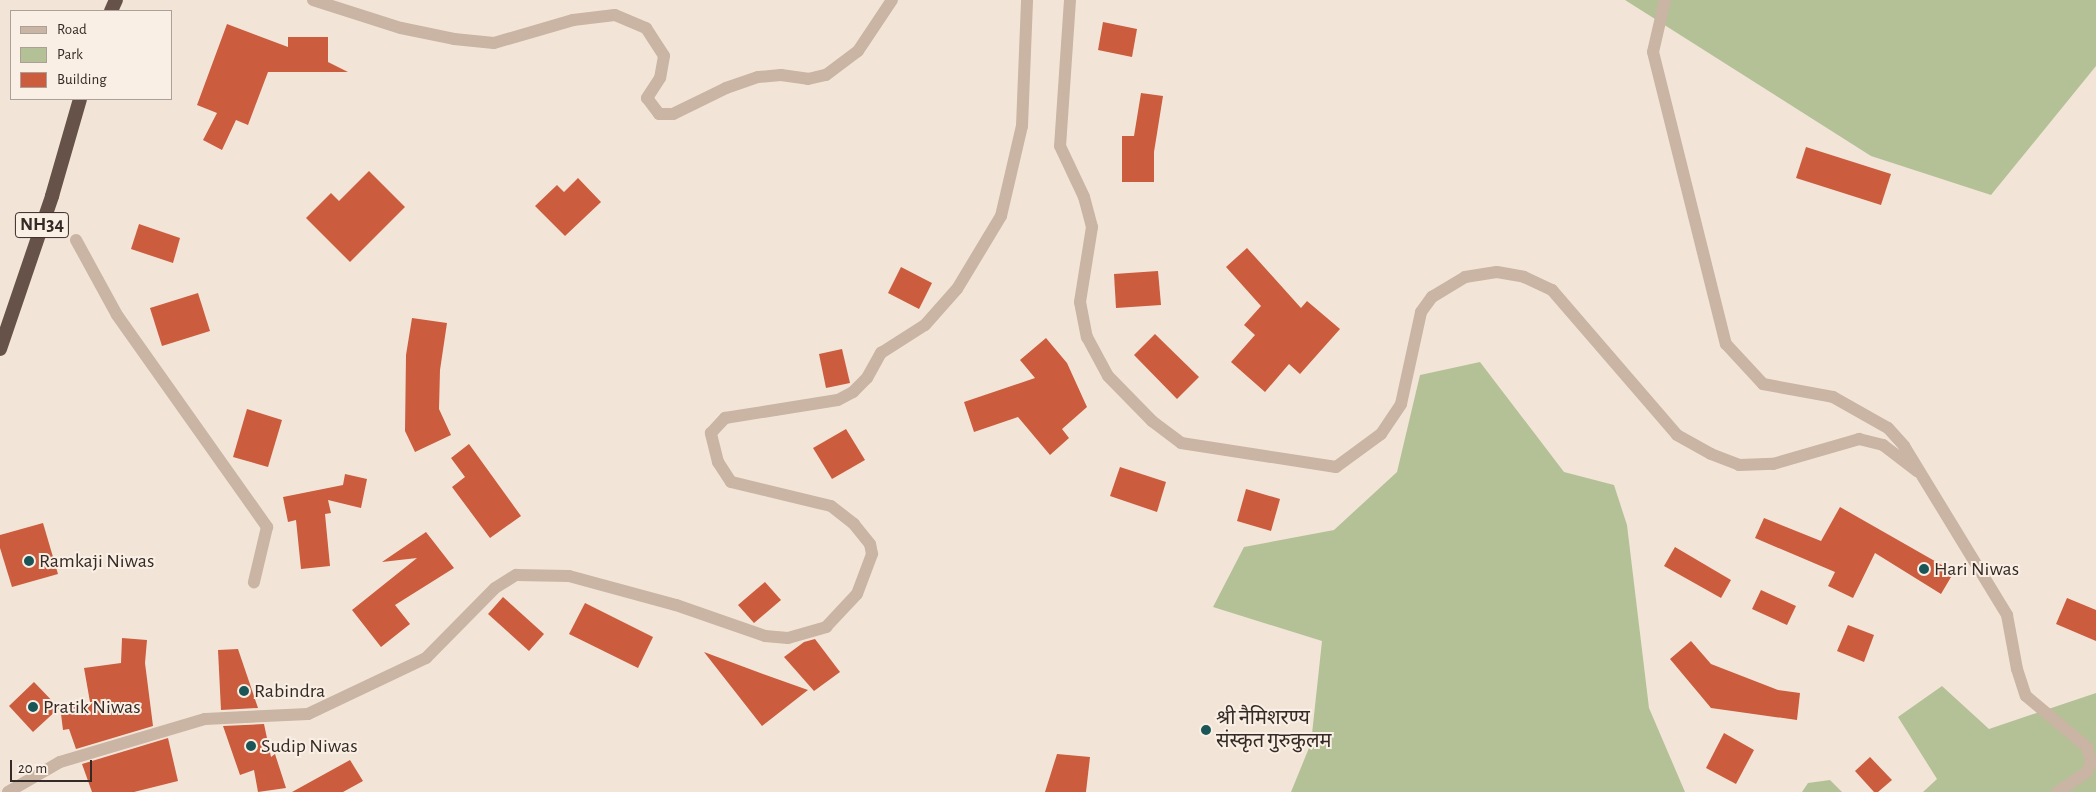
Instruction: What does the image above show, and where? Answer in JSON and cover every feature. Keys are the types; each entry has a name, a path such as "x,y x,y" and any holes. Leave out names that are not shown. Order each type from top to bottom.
{"highway":[{"name":"NH34","path":"0,349 58,178 80,100"}],"street":[{"path":"313,0 401,28 454,39 494,43 573,20 615,15 646,28 664,56 660,78 647,98 659,114 673,114 697,101 758,77 781,74 808,79 826,74 858,51 892,0"},
{"path":"8,792 60,762 205,719 308,714 426,658 495,588 516,575 570,576 676,605 765,636 804,635 826,627 847,608 857,594 872,554 870,544 854,524 830,506 731,482 718,462 711,433 725,418 838,400 853,392 867,378 881,353 925,325 957,289 1001,216 1022,126 1027,0"},
{"path":"1070,0 1060,146 1084,197 1092,228 1080,302 1087,337 1108,376 1152,421 1181,443 1336,467 1380,434 1401,404 1421,312 1432,297 1465,277 1497,272 1524,278 1552,290 1677,434 1711,454 1739,465 1773,464 1859,438 1882,445 1917,471"},
{"path":"1665,0 1653,52 1726,344 1763,384 1833,397 1888,428 1904,446 1917,471 2007,615 2017,669 2026,696 2087,747 2091,762 2088,772 2057,792"},
{"path":"76,240 117,314 268,527 254,582"}],"green space":[{"path":"1625,0 2096,0 2096,66 1991,195 1871,156"},
{"path":"1480,362 1564,472 1614,485 1627,525 1649,708 1685,792 1291,792 1311,743 1322,641 1213,607 1244,547 1334,530 1397,472 1420,375"},
{"path":"1942,686 1989,729 2096,693 2096,792 1923,792 1937,779 1898,717"},
{"path":"1830,780 1842,792 1802,792 1808,783"}],"building":[{"path":"1103,22 1137,29 1132,57 1098,50"},
{"path":"227,24 288,47 288,37 328,37 328,62 348,72 268,72 248,125 236,120 222,150 203,140 217,113 197,105"},
{"path":"1141,93 1163,96 1154,152 1154,182 1122,182 1122,136 1134,136"},
{"path":"1806,147 1891,174 1881,205 1796,178"},
{"path":"369,171 405,207 350,262 306,218 331,193 339,201"},
{"path":"578,178 601,202 565,236 535,206 557,185 564,192"},
{"path":"139,224 180,238 173,263 131,249"},
{"path":"1247,248 1301,308 1307,301 1340,329 1300,374 1289,364 1265,392 1231,362 1255,335 1244,325 1261,306 1226,267"},
{"path":"901,267 932,283 919,309 888,293"},
{"path":"1158,271 1161,305 1116,308 1114,274"},
{"path":"198,293 210,331 162,346 150,308"},
{"path":"412,318 447,323 440,370 439,409 451,435 415,452 405,431 406,355"},
{"path":"1155,334 1199,377 1177,399 1134,355"},
{"path":"1046,338 1067,363 1087,407 1062,429 1069,438 1050,455 1018,417 974,432 964,402 1035,378 1020,360"},
{"path":"842,349 850,383 826,388 819,354"},
{"path":"247,409 282,420 268,467 233,457"},
{"path":"846,429 865,460 832,479 813,448"},
{"path":"469,444 521,516 490,538 452,487 465,477 451,458"},
{"path":"1120,467 1166,482 1157,512 1110,496"},
{"path":"345,474 367,479 361,508 328,500 331,513 325,514 330,566 301,569 296,520 288,522 283,497 343,485"},
{"path":"1246,489 1280,499 1271,531 1237,521"},
{"path":"1840,507 1954,572 1941,594 1875,553 1853,598 1828,586 1835,572 1755,538 1764,518 1821,541"},
{"name":"Ramkaji Niwas","path":"43,523 58,574 12,587 0,548 0,535"},
{"path":"426,532 454,568 395,605 410,624 381,647 352,610 417,558 382,562"},
{"path":"1675,547 1731,580 1721,598 1664,566"},
{"path":"765,582 781,600 754,623 738,605"},
{"path":"1761,590 1796,606 1787,625 1752,609"},
{"path":"503,597 544,634 529,651 488,614"},
{"path":"2067,598 2096,610 2096,641 2056,624"},
{"path":"585,603 653,637 638,668 569,634"},
{"path":"1848,625 1874,635 1864,662 1837,651"},
{"path":"122,638 147,640 145,663 153,726 76,749 69,729 63,730 60,706 90,702 84,668 121,663"},
{"path":"815,639 840,672 814,691 784,657 804,642"},
{"path":"1691,641 1711,664 1778,690 1800,693 1797,720 1711,708 1670,659"},
{"name":"Rabindra","path":"238,649 258,708 221,710 218,650"},
{"path":"704,652 763,674 808,690 762,726"},
{"name":"Pratik Niwas","path":"34,682 59,708 33,732 9,706"},
{"name":"Sudip Niwas","path":"264,724 271,757 275,754 286,788 258,792 254,770 240,775 223,726"},
{"path":"1724,733 1754,750 1736,784 1706,768"},
{"path":"168,738 178,781 134,792 92,792 82,764"},
{"path":"1057,754 1090,757 1086,792 1045,792"},
{"path":"1870,757 1892,780 1878,792 1874,792 1855,771"},
{"path":"350,760 363,781 343,792 292,792"}],"place":[{"name":"Ramkaji Niwas","path":"29,561"},
{"name":"Hari Niwas","path":"1924,569"},
{"name":"Rabindra","path":"244,691"},
{"name":"Pratik Niwas","path":"33,707"},
{"name":"श्री नैमिशरण्य संस्कृत गुरुकुलम","path":"1206,730"},
{"name":"Sudip Niwas","path":"251,746"}]}
